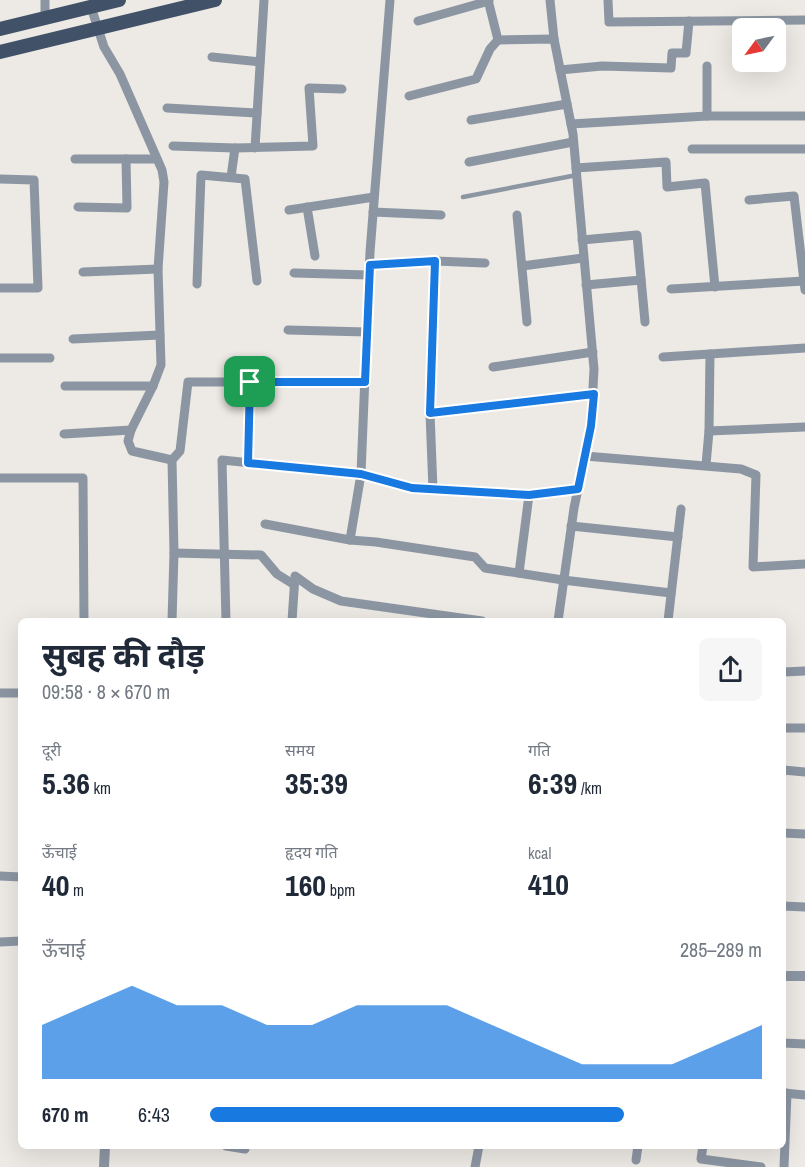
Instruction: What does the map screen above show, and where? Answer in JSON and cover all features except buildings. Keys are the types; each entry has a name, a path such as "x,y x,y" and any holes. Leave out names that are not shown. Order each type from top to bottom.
{"main road":[{"path":"0,29 118,0"},
{"path":"0,52 215,0"}],"street":[{"path":"45,0 45,18"},
{"path":"255,148 264,0"},
{"path":"350,540 361,474 373,212 390,0"},
{"path":"418,21 488,0 498,40"},
{"path":"550,0 554,39 571,124 593,352 594,394 591,426 571,526 558,618"},
{"path":"608,0 609,22 805,20"},
{"path":"91,7 104,47 120,74 157,159 164,182 158,268 160,365 128,441 132,451 172,460"},
{"path":"560,70 602,66 671,68 672,53 686,53 689,21"},
{"path":"409,96 476,79 490,49 498,40 554,39"},
{"path":"212,57 260,62"},
{"path":"707,66 707,116"},
{"path":"173,146 255,148 313,146 309,88 342,89"},
{"path":"471,120 567,104"},
{"path":"167,108 257,112"},
{"path":"571,124 707,116 805,116"},
{"path":"469,162 573,142"},
{"path":"231,177 235,148"},
{"path":"692,149 805,149"},
{"path":"75,159 157,159"},
{"path":"78,207 127,208 126,159"},
{"path":"576,172 666,162 667,187 705,183 715,287"},
{"path":"197,284 201,176 245,179 256,282"},
{"path":"0,179 34,180 38,288 0,288"},
{"path":"671,290 805,285 794,196 749,200"},
{"path":"289,210 374,197"},
{"path":"307,207 315,256"},
{"path":"373,212 441,215"},
{"path":"517,215 527,322"},
{"path":"582,240 638,235 645,322"},
{"path":"522,266 583,258"},
{"path":"433,490 430,413 435,261"},
{"path":"294,273 370,270 435,261 485,263"},
{"path":"83,272 158,268"},
{"path":"586,285 642,280"},
{"path":"288,330 367,332"},
{"path":"73,339 160,335"},
{"path":"663,357 805,348"},
{"path":"493,366 593,352"},
{"path":"706,465 710,354"},
{"path":"0,358 50,358"},
{"path":"172,618 174,553 172,460 180,451 188,382 365,382"},
{"path":"248,463 250,382"},
{"path":"65,386 153,386"},
{"path":"430,413 594,394"},
{"path":"709,430 805,427"},
{"path":"64,434 131,430"},
{"path":"585,456 741,469 756,476 753,567 805,564"},
{"path":"226,618 222,460 361,474 412,488 433,490 529,495 578,489"},
{"path":"0,478 83,478 84,618"},
{"path":"519,573 529,495"},
{"path":"668,618 681,509"},
{"path":"265,524 350,540 475,557 485,568 671,593"},
{"path":"571,526 678,537"},
{"path":"174,553 261,555 277,574 293,584"},
{"path":"291,618 295,576 314,589 341,601 461,618"},
{"path":"786,672 805,671"},
{"path":"0,693 18,693"},
{"path":"786,728 805,728"},
{"path":"786,770 805,772"},
{"path":"786,833 805,834"},
{"path":"0,876 18,877"},
{"path":"786,906 805,907"},
{"path":"0,942 18,941"},
{"path":"786,976 805,976"},
{"path":"786,1043 805,1044"},
{"path":"786,1093 805,1095"},
{"path":"104,1167 105,1149"},
{"path":"475,1167 478,1149"},
{"path":"636,1160 638,1149"},
{"path":"702,1149 700,1159 761,1167"},
{"path":"784,1149 784,1167"}],"lane":[{"path":"463,197 576,172"}],"route":[{"path":"435,261 430,413 594,394 591,426 578,489 529,495 460,492 412,488 361,474 248,463 250,382 365,382 370,265 435,261"}]}
